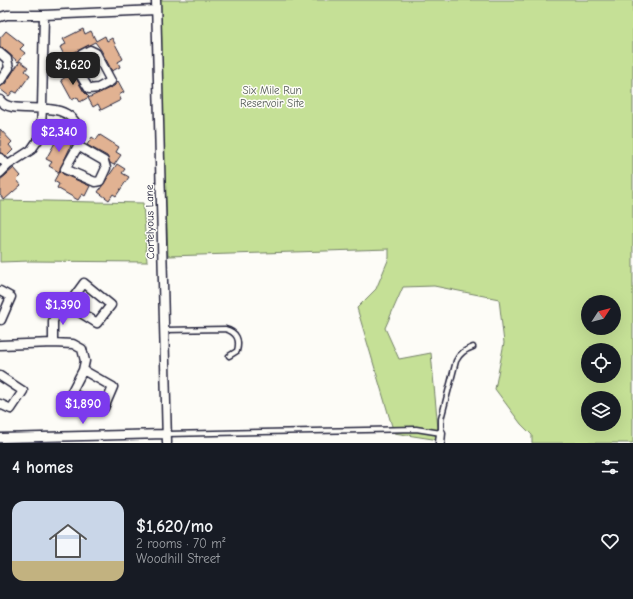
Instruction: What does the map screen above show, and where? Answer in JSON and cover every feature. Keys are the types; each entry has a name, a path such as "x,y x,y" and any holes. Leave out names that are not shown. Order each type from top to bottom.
{"street":[{"name":"Cortelyous Lane","path":"156,0 167,443"},
{"path":"0,16 156,10"},
{"path":"0,173 8,165 31,150 38,140 41,127 42,108 44,15"},
{"path":"43,63 64,63 90,50 96,53 111,81 98,88 89,89 71,60"},
{"path":"0,52 7,59 9,68 0,81"},
{"path":"0,100 3,104 12,108 42,108 61,112 69,116 79,131 78,146 65,169 95,182 100,181 106,168 104,161 78,146"},
{"path":"0,158 8,165"},
{"path":"53,343 54,321 57,313 68,305 84,283 111,305 97,323 68,305"},
{"path":"0,291 10,297 0,321"},
{"path":"0,345 53,343 73,344 82,349 85,362 83,370 71,393 104,408 113,387 83,370"},
{"path":"0,376 23,391 11,409 0,404"},
{"path":"440,443 441,433"},
{"path":"0,438 71,439 166,434"}],"lane":[{"path":"164,330 217,328 229,330 237,336 238,340 237,351 229,356"},
{"path":"166,434 416,429 441,433 442,419 456,361 465,350 473,347"}],"green space":[{"name":"Six Mile Run Reservoir Site","path":"157,0 633,0 633,443 532,443 532,435 521,424 495,389 504,343 499,299 434,286 403,287 385,328 399,359 431,353 439,440 394,433 357,308 376,289 389,258 389,249 168,256 165,179 161,179"},
{"path":"0,200 143,203 147,262 0,262"}],"building":[{"path":"83,29 85,34 91,31 96,41 105,36 107,41 112,38 123,59 118,62 120,67 112,71 95,42 65,57 60,47 66,44 63,39"},
{"path":"6,31 24,45 20,49 25,53 18,62 4,49 0,48 0,38"},
{"path":"20,61 28,67 25,71 30,75 17,93 13,91 9,96 0,89 0,86 5,84"},
{"path":"70,68 84,92 89,97 80,102 77,97 72,100 61,80 66,77 63,72"},
{"path":"118,81 124,92 119,95 121,100 101,110 98,104 93,107 88,98 114,86"},
{"path":"0,129 12,142 9,145 13,150 7,156 0,153"},
{"path":"100,135 119,147 116,152 121,155 114,165 110,163 107,156 87,145 92,137 96,140"},
{"path":"64,136 73,141 59,172 49,166 52,162 46,159 57,139 61,141"},
{"path":"117,164 125,169 122,173 129,177 116,196 113,194 109,200 98,192"},
{"path":"14,168 21,176 17,180 21,185 4,200 0,195 0,180"},
{"path":"60,170 63,174 90,186 85,196 82,194 78,200 57,188 59,184 54,181"}]}
